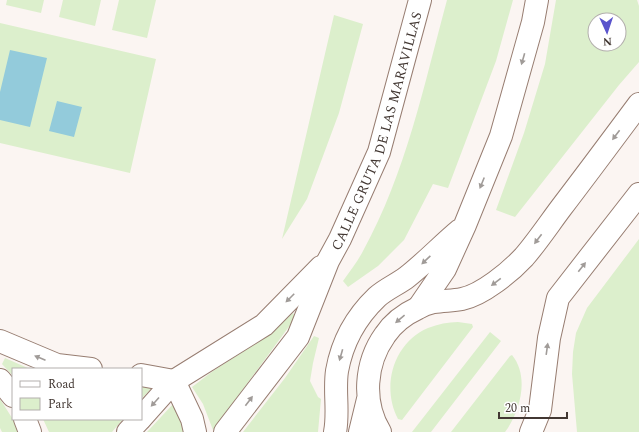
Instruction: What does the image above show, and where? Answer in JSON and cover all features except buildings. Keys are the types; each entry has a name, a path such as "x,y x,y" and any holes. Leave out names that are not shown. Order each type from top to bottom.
{"main road":[{"name":"CALLE GRUTA DE LAS MARAVILLAS","path":"328,261 340,239 379,152 420,0"},
{"path":"419,307 445,269 465,225 501,136 533,22 537,0"},
{"path":"360,432 368,396 368,374 374,353 385,334 400,318 419,307 440,300 462,299 483,290 499,279 524,257 639,104"},
{"path":"530,432 540,410 544,388 549,338 558,298 639,194"},
{"path":"335,432 337,414 337,372 344,346 360,315 378,296 407,277 465,225"},
{"path":"142,416 174,381 264,325 328,261"},
{"path":"225,432 298,337 328,261"},
{"path":"0,341 57,365 82,368"},
{"path":"142,375 174,381"},
{"path":"0,380 12,395"},
{"path":"174,381 192,419 195,432"},
{"path":"368,396 372,414 380,432"},
{"path":"24,420 30,432"},
{"path":"128,432 138,420"}],"green space":[{"path":"7,0 44,0 41,13 6,5"},
{"path":"63,0 101,0 95,26 59,17"},
{"path":"119,0 156,0 147,38 112,30"},
{"path":"447,0 513,0 496,61 448,188 433,184 404,240 378,266 348,287 343,281 361,255 378,221 402,160 422,96"},
{"path":"556,0 637,0 639,6 639,62 619,85 515,217 496,210 524,133 545,64"},
{"path":"334,15 363,24 339,113 307,199 282,239"},
{"path":"0,23 156,59 130,173 0,143"},
{"path":"639,239 639,432 577,432 572,374 576,333 587,308"},
{"path":"293,313 296,317 213,430 203,404 192,387 213,371 269,335"},
{"path":"450,322 472,324 473,327 402,420 398,419 393,407 391,380 399,355 406,344 416,335 428,328"},
{"path":"490,332 501,341 431,432 412,432"},
{"path":"314,336 319,338 310,381 318,397 321,399 318,432 243,432 285,378"},
{"path":"512,355 521,374 522,384 519,405 505,432 451,432 510,356"},
{"path":"5,358 28,368 12,368 12,375 2,364"},
{"path":"149,385 151,389 142,398 142,386"},
{"path":"0,399 21,432 2,432 0,428"},
{"path":"174,403 185,432 147,432"},
{"path":"43,420 122,420 112,432 49,432"}],"water":[{"path":"10,50 47,58 30,127 0,120 0,92"},
{"path":"57,101 82,107 74,137 49,131"}]}
